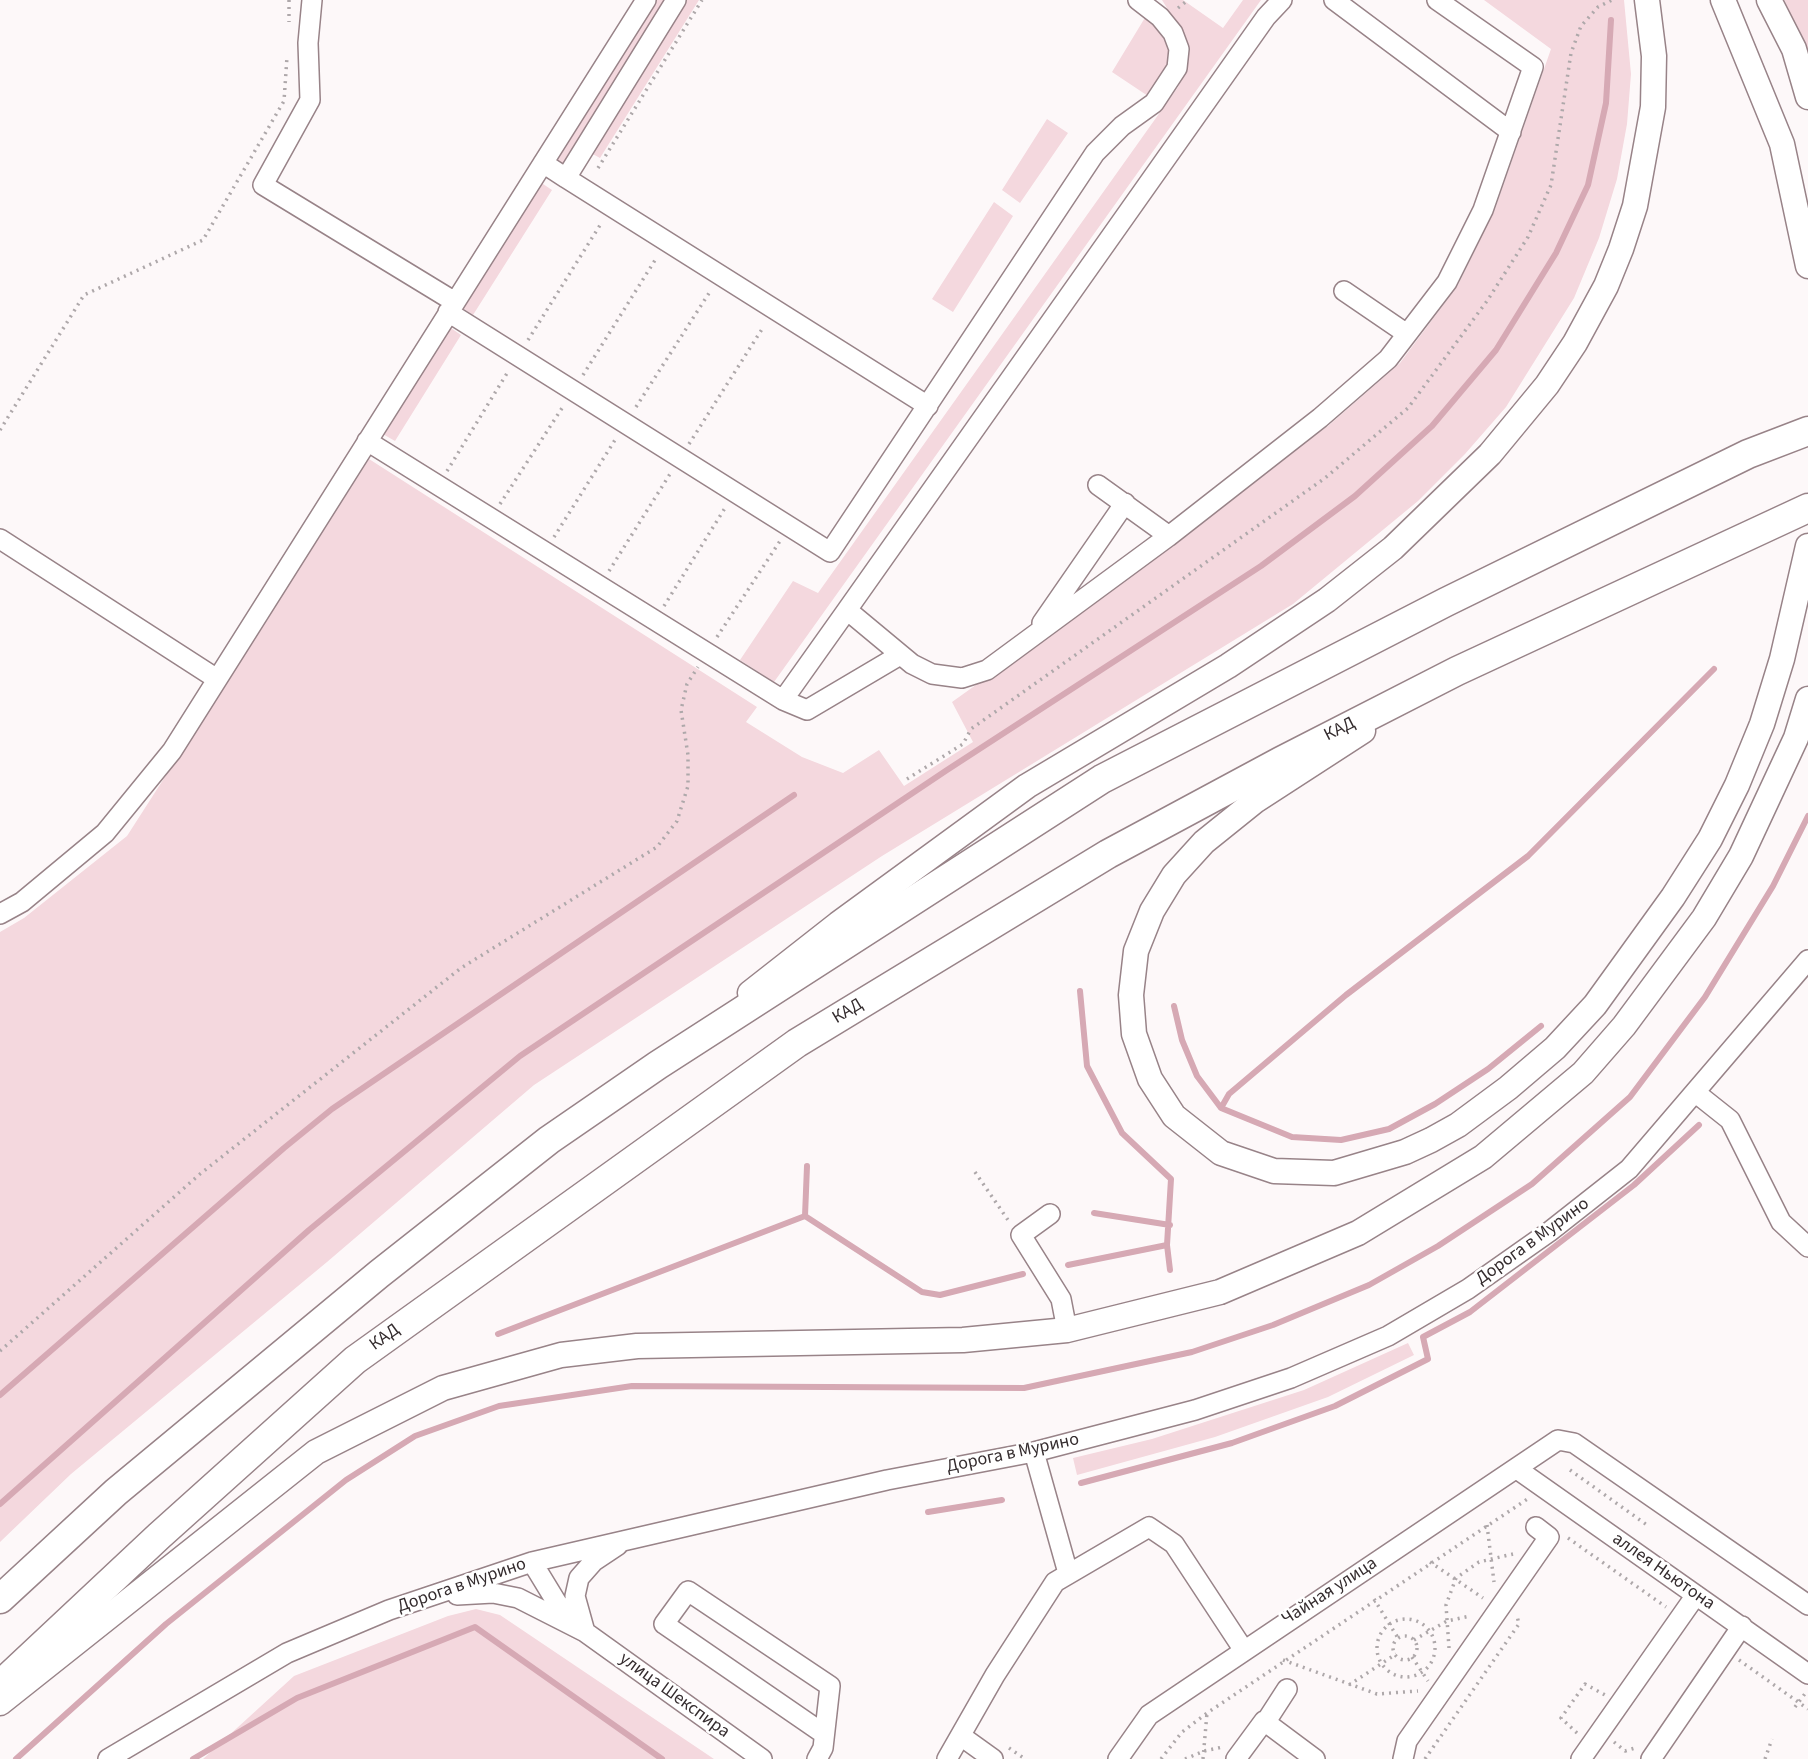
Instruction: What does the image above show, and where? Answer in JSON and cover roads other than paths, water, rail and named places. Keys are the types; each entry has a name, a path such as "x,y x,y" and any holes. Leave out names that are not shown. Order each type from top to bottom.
{"highway":[{"path":"0,1599 116,1492 379,1274 550,1140 658,1066 1102,779 1434,608 1748,454 1808,431"},
{"name":"КАД","path":"0,1685 159,1536 355,1360 797,1043 1108,854 1457,671 1808,508"}],"main road":[{"path":"658,1066 838,923 1027,786 1228,666 1350,584 1393,548 1490,454 1547,385 1575,343 1606,286 1621,249 1638,194 1653,107 1654,56 1647,0"},
{"path":"1723,0 1782,144 1808,266"},
{"path":"1769,0 1794,49 1808,97"},
{"path":"1457,671 1255,801 1204,842 1174,875 1152,911 1136,951 1131,995 1134,1034 1150,1079 1174,1116 1221,1153 1273,1171 1334,1173 1405,1152 1458,1125 1555,1048 1595,1005 1644,940 1710,839 1732,796 1762,724 1774,685 1808,546"},
{"path":"0,1703 316,1452 443,1388 561,1355 637,1346 963,1340 1068,1330 1220,1292 1358,1233 1483,1157 1583,1073 1624,1026 1704,918 1769,801 1796,738 1808,699"}],"street":[{"path":"312,0 308,43 310,100 263,185 830,552 1095,153 1122,126 1154,103 1177,68 1179,49 1173,33 1160,17 1138,0"},
{"path":"0,914 22,902 105,833 167,757 646,0"},
{"path":"566,178 676,0"},
{"path":"783,700 1266,17 1282,0"},
{"path":"846,610 900,655 932,674 962,678 987,670 1169,536 1320,418 1388,359 1447,282 1483,210 1533,67 1437,0"},
{"path":"1339,2 1511,132"},
{"path":"542,163 928,407"},
{"path":"1344,291 1407,334"},
{"path":"367,441 783,700 807,710 900,655"},
{"path":"1098,485 1169,536"},
{"path":"1031,638 1125,503"},
{"path":"0,539 217,679"},
{"name":"Дорога в Мурино","path":"108,1759 288,1653 418,1601 532,1562 887,1480 1034,1452 1195,1410 1291,1378 1388,1336 1468,1289 1549,1233 1629,1169 1808,960"},
{"path":"1696,1093 1730,1120 1781,1222 1808,1247"},
{"path":"1051,1214 1021,1235 1062,1299 1068,1330"},
{"name":"Чайная улица","path":"1118,1759 1149,1715 1243,1648 1558,1440 1574,1443 1808,1605"},
{"path":"1034,1452 1068,1573"},
{"name":"аллея Ньютона","path":"1517,1469 1808,1674"},
{"path":"947,1759 995,1675 1055,1582 1149,1527 1174,1544 1243,1648"},
{"path":"1403,1759 1407,1741 1549,1537 1536,1527"},
{"path":"585,1632 575,1596 579,1577 594,1561 628,1539"},
{"path":"532,1562 557,1603 585,1632"},
{"path":"817,1759 823,1748 830,1686 688,1591 664,1624 824,1734"},
{"path":"418,1601 493,1592 517,1598 585,1632"},
{"path":"1581,1759 1588,1736 1696,1595"},
{"path":"1654,1755 1742,1626"},
{"name":"улица Шекспира","path":"585,1632 762,1759"},
{"path":"1240,1753 1265,1723 1287,1689"},
{"path":"1265,1723 1315,1759"},
{"path":"961,1736 1001,1753"}],"waterway":[{"path":"0,1504 309,1230 520,1056 947,770 1261,566 1355,496 1432,426 1496,350 1556,253 1588,185 1606,103 1611,20"},
{"path":"1221,1108 1229,1094 1346,995 1528,856 1714,669"},
{"path":"0,1395 332,1109 794,795"},
{"path":"16,1759 166,1624 346,1480 415,1436 499,1406 632,1386 1024,1388 1192,1352 1273,1325 1369,1285 1438,1246 1532,1184 1630,1097 1705,997 1773,886 1808,816"},
{"path":"1080,991 1087,1066 1122,1133 1171,1179 1167,1245 1170,1270"},
{"path":"1174,1006 1182,1040 1197,1076 1221,1108 1292,1137 1341,1140 1389,1129 1435,1104 1488,1069 1541,1026"},
{"path":"1081,1483 1232,1443 1335,1406 1428,1359 1423,1337 1470,1312 1634,1185 1699,1125"},
{"path":"807,1166 805,1216 922,1292 940,1295 1023,1274"},
{"path":"1094,1213 1170,1225"},
{"path":"498,1334 805,1216"},
{"path":"1068,1265 1167,1245"},
{"path":"928,1512 1002,1500"},
{"path":"193,1759 297,1698 475,1627 662,1759"}]}
